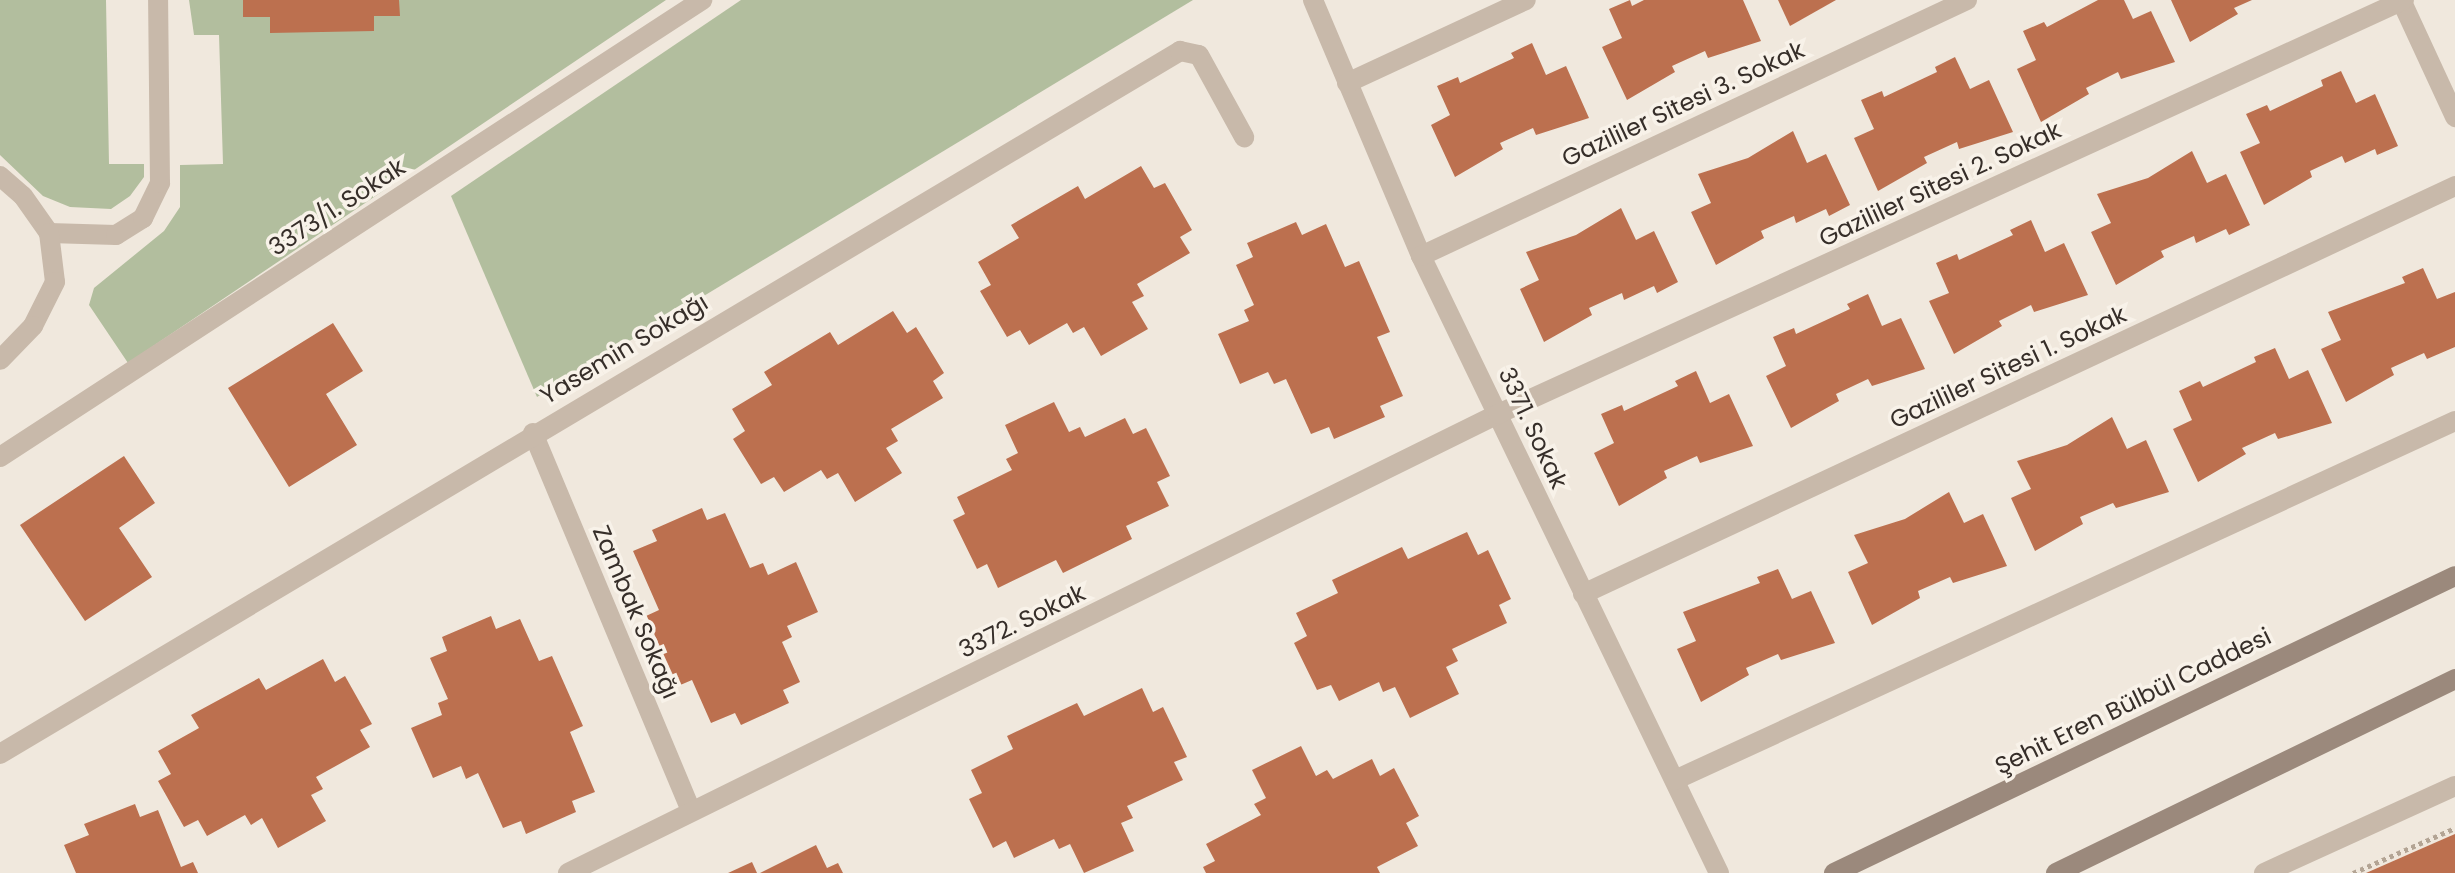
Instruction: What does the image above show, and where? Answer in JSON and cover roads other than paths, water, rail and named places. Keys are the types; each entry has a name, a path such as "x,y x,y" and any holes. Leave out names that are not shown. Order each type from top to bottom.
{"main road":[{"name":"Şehit Eren Bülbül Caddesi","path":"1834,873 2455,576"},
{"path":"2057,873 2455,679"}],"street":[{"path":"49,233 116,235 143,218 160,183 158,0"},
{"name":"3373/1. Sokak","path":"0,457 702,0"},
{"name":"3371. Sokak","path":"1313,0 1421,256 1719,873"},
{"path":"1347,83 1526,0"},
{"name":"Gazililer Sitesi 3. Sokak","path":"1421,256 1967,0"},
{"path":"2402,0 2455,117"},
{"name":"Gazililer Sitesi 2. Sokak","path":"1498,414 2402,0"},
{"name":"Yasemin Sokağı","path":"0,754 533,433 1180,51 1199,55 1244,137"},
{"path":"0,176 23,196 49,233 55,282 33,326 0,360"},
{"name":"Gazililer Sitesi 1. Sokak","path":"1583,594 2455,186"},
{"name":"3372. Sokak","path":"568,873 1498,414"},
{"path":"1675,780 2455,421"},
{"name":"Zambak Sokağı","path":"533,433 691,811"},
{"path":"2264,873 2455,786"}]}
